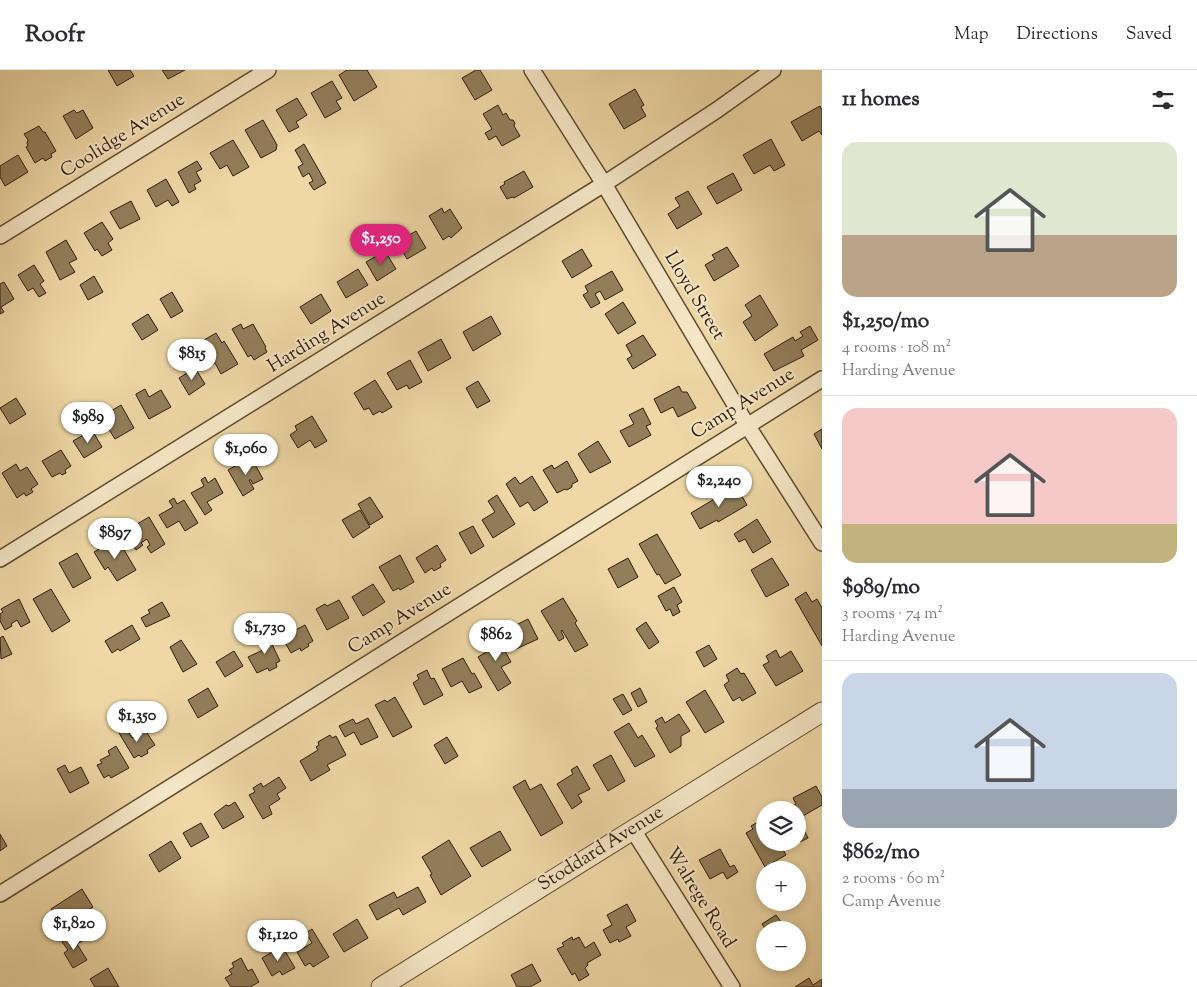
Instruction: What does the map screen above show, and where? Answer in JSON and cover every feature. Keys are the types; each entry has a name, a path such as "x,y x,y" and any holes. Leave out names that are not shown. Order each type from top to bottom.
{"street":[{"name":"Coolidge Avenue","path":"0,236 268,70"},
{"name":"Lloyd Street","path":"532,70 604,184 746,425 822,543"},
{"name":"Harding Avenue","path":"0,560 604,184 717,110 773,70"},
{"name":"Camp Avenue","path":"0,894 822,379"},
{"name":"Stoddard Avenue","path":"381,987 822,712"},
{"name":"Walrege Road","path":"633,830 732,987"}],"building":[{"path":"108,70 130,70 134,76 117,86"},
{"path":"162,70 185,70 168,79"},
{"path":"347,70 367,70 377,87 354,101 339,75"},
{"path":"476,70 480,70 492,90 475,100 462,78"},
{"path":"332,81 342,98 336,101 341,109 325,118 311,93"},
{"path":"635,89 644,105 641,107 646,116 624,129 609,104"},
{"path":"297,98 307,115 296,122 299,127 289,132 276,110"},
{"path":"498,105 503,115 506,113 510,120 513,120 520,136 502,146 496,136 489,140 485,133 492,129 483,114"},
{"path":"820,106 822,110 822,135 819,131 802,141 791,122"},
{"path":"74,110 77,113 83,110 93,128 76,139 63,116"},
{"path":"263,120 277,145 276,150 261,158 245,130"},
{"path":"39,126 45,132 56,151 51,154 52,157 45,161 43,158 35,163 26,147 28,146 28,140 24,134"},
{"path":"771,139 785,165 774,171 770,165 754,174 743,155"},
{"path":"233,140 249,167 233,176 227,165 220,169 210,153"},
{"path":"304,144 326,183 314,190 309,183 313,181 309,173 303,177 298,167 303,164 295,150"},
{"path":"18,155 28,172 5,186 0,177 0,166"},
{"path":"197,161 202,169 196,172 201,181 194,185 196,189 189,193 178,172"},
{"path":"524,171 533,187 514,198 507,199 500,187 505,184 504,182"},
{"path":"733,173 742,190 717,204 707,187"},
{"path":"166,179 179,202 172,206 168,200 156,207 147,190"},
{"path":"688,191 702,214 677,229 668,214 680,206 675,198"},
{"path":"131,201 140,219 120,229 110,212"},
{"path":"442,208 444,213 450,209 462,228 451,238 449,236 443,240 429,216"},
{"path":"102,222 113,239 108,243 112,250 102,256 97,249 95,251 84,233"},
{"path":"416,231 426,248 407,259 397,242"},
{"path":"66,240 77,259 69,263 75,272 60,280 46,252"},
{"path":"727,247 739,266 714,281 705,265 715,259 712,255"},
{"path":"582,249 592,266 572,278 562,261"},
{"path":"385,251 396,269 377,281 366,262"},
{"path":"34,265 44,281 40,284 46,293 39,297 33,288 28,291 18,275"},
{"path":"358,269 368,285 346,298 337,282"},
{"path":"612,271 623,290 605,300 600,291 595,294 600,303 591,308 583,295 588,292 585,286"},
{"path":"94,276 103,292 88,300 80,285"},
{"path":"4,282 14,299 1,307 4,312 0,314 0,284"},
{"path":"172,292 183,311 171,318 160,299"},
{"path":"321,294 331,311 311,324 300,307"},
{"path":"760,295 778,325 755,341 743,322 752,316 745,305"},
{"path":"623,302 636,323 618,334 605,314"},
{"path":"148,314 158,330 142,340 132,324"},
{"path":"491,316 501,334 473,351 463,332"},
{"path":"241,324 243,329 253,324 266,347 267,352 254,360 251,355 248,357 232,329"},
{"path":"810,326 818,340 801,350 804,356 774,371 764,354 793,337 795,341 803,336 800,332"},
{"path":"216,333 222,343 224,341 238,364 221,374 215,363 210,366 203,354 210,350 204,340"},
{"path":"643,335 656,355 633,369 627,359 632,356 626,345"},
{"path":"441,339 451,358 428,371 418,352"},
{"path":"410,360 422,382 409,389 407,385 397,390 387,373"},
{"path":"195,368 205,384 189,395 179,378"},
{"path":"375,380 392,407 382,413 380,411 373,415 369,408 364,410 354,393"},
{"path":"478,381 490,401 477,408 466,388"},
{"path":"679,386 682,392 687,392 696,408 678,417 673,407 661,413 654,399"},
{"path":"145,389 149,397 161,390 171,407 149,419 136,395"},
{"path":"16,398 26,414 10,424 0,408"},
{"path":"121,405 134,428 115,439 101,417"},
{"path":"643,408 651,424 646,426 651,435 629,447 620,431 634,424 629,415"},
{"path":"312,416 327,441 315,448 310,440 298,448 290,435 297,430 295,426"},
{"path":"822,429 822,449 814,434"},
{"path":"92,430 102,447 84,458 73,441"},
{"path":"598,441 611,462 590,473 578,454"},
{"path":"61,450 71,466 65,470 66,473 62,475 60,473 52,477 42,461"},
{"path":"251,457 263,479 253,484 249,480 254,489 243,496 228,470"},
{"path":"567,461 578,481 567,490 565,489 557,493 543,470 552,465 554,469"},
{"path":"16,464 20,471 27,467 38,484 31,489 33,492 26,496 24,493 17,498 2,473"},
{"path":"532,476 548,502 534,511 528,502 520,507 506,484 515,477 520,484"},
{"path":"205,477 208,483 215,478 223,493 207,502 212,510 205,515 191,493 204,486 201,480"},
{"path":"736,486 747,505 718,522 717,520 700,529 691,513"},
{"path":"497,495 515,524 493,538 482,520 495,512 488,501"},
{"path":"370,497 383,517 370,525 358,504"},
{"path":"174,498 177,504 184,500 198,523 185,531 179,521 167,528 159,515 173,507 169,501"},
{"path":"360,510 370,527 353,538 342,520"},
{"path":"149,517 165,544 151,553 147,547 150,545 147,539 136,550 127,534 139,527 137,524"},
{"path":"757,519 771,542 753,553 745,539 739,542 734,534"},
{"path":"473,526 484,546 471,554 459,533"},
{"path":"657,534 681,575 665,584 659,574 657,575 639,544"},
{"path":"117,538 136,570 117,581 108,567 105,570 94,552"},
{"path":"437,545 446,560 440,564 441,567 434,571 432,568 425,573 416,558"},
{"path":"77,553 91,578 73,588 59,563"},
{"path":"400,555 414,582 400,590 399,588 393,591 379,567"},
{"path":"628,558 638,577 618,588 608,569"},
{"path":"772,558 789,585 766,597 751,570"},
{"path":"373,584 385,602 363,616 352,597"},
{"path":"674,587 682,602 677,605 680,612 673,616 670,609 666,611 658,596"},
{"path":"51,589 70,621 52,632 33,599"},
{"path":"806,592 812,602 817,599 822,608 822,646 795,599"},
{"path":"563,598 577,621 575,623 588,645 575,652 562,630 564,638 559,641 541,611"},
{"path":"19,599 30,622 21,627 17,620 5,630 0,621 0,614 3,612 1,609"},
{"path":"339,600 349,618 327,630 316,609"},
{"path":"162,602 170,616 146,627 141,618 150,613 148,610"},
{"path":"528,619 538,639 516,649 506,630"},
{"path":"646,622 659,642 649,649 636,629"},
{"path":"132,625 140,639 120,651 118,649 112,653 105,641"},
{"path":"305,625 313,641 301,651 300,648 291,653 282,637"},
{"path":"266,632 280,661 276,663 277,667 269,671 268,668 257,673 248,657 263,650 256,637"},
{"path":"496,635 511,662 501,667 511,683 498,691 478,657 488,651 483,642"},
{"path":"3,636 12,654 1,659 0,638"},
{"path":"181,640 197,664 183,672 170,647"},
{"path":"709,645 717,659 704,667 696,652"},
{"path":"776,650 780,658 791,651 803,671 776,686 763,665 769,662 766,656"},
{"path":"234,651 243,666 225,677 216,662"},
{"path":"463,658 482,687 469,693 462,681 451,687 442,669"},
{"path":"737,668 741,674 744,673 756,693 742,701 740,697 733,701 724,685 729,681 726,675"},
{"path":"427,670 431,679 434,678 443,695 424,705 413,683 419,679 417,675"},
{"path":"208,688 218,706 198,718 188,700"},
{"path":"640,688 647,702 638,707 631,693"},
{"path":"705,690 724,722 705,733 686,702"},
{"path":"623,694 632,710 623,715 613,699"},
{"path":"395,697 412,727 393,737 375,705 385,700 387,702"},
{"path":"679,714 690,731 681,736 681,746 670,753 656,728 658,726 655,721 662,717 665,723"},
{"path":"368,718 378,737 361,745 354,732 345,737 339,726 353,719 356,724"},
{"path":"629,723 638,738 642,735 655,756 635,767 614,732"},
{"path":"126,728 132,738 145,730 155,745 147,750 148,753 134,758 119,733"},
{"path":"330,735 332,738 336,736 346,755 327,765 330,770 311,781 300,761 318,750 316,747 319,745 318,742"},
{"path":"447,737 458,756 445,764 434,745"},
{"path":"116,746 129,768 111,778 109,775 104,778 97,765 102,763 100,760 110,755 108,751"},
{"path":"611,755 625,781 608,791 593,765"},
{"path":"65,765 69,773 81,767 89,783 70,793 57,769"},
{"path":"577,766 590,789 578,795 582,802 572,809 557,784 573,774 571,770"},
{"path":"279,777 286,788 277,794 280,799 269,806 272,814 263,819 249,795 255,792 253,788 261,783 263,787"},
{"path":"525,780 530,790 541,784 563,823 541,836 513,787"},
{"path":"816,786 822,797 822,805 806,814 806,801 794,801 793,798"},
{"path":"235,802 244,817 223,829 214,814 226,805 229,806"},
{"path":"201,823 209,837 191,847 183,833"},
{"path":"756,823 756,851 746,833 753,829 751,826"},
{"path":"500,831 511,850 482,867 470,848"},
{"path":"0,834 7,846 0,851"},
{"path":"449,840 471,876 441,895 422,857"},
{"path":"171,841 181,858 159,872 149,855"},
{"path":"720,849 730,867 734,865 738,872 727,879 723,872 710,879 699,860"},
{"path":"756,851 784,851 786,855 776,861 762,861"},
{"path":"418,887 426,902 403,915 399,908 377,920 369,905 394,892 397,898"},
{"path":"82,889 93,907 62,926 51,909"},
{"path":"627,904 636,921 626,927 631,936 619,942 618,939 610,943 603,930 612,925 607,915"},
{"path":"776,915 780,921 767,921"},
{"path":"357,919 368,938 344,952 333,934"},
{"path":"312,929 329,957 313,967 310,963 305,966 297,952 312,943 306,933"},
{"path":"77,933 82,941 77,944 87,960 73,968 64,953 68,950 62,942"},
{"path":"572,937 573,940 579,937 585,948 594,942 601,955 587,963 588,965 585,968 589,975 579,981 575,973 572,975 557,949 564,946 562,943"},
{"path":"282,946 295,968 282,975 280,971 272,976 262,958"},
{"path":"241,958 248,971 252,969 259,982 250,987 231,987 225,978 232,974 229,970 234,967 232,963"},
{"path":"532,964 541,981 530,987 517,987 511,975"},
{"path":"108,968 119,987 95,987 90,979"},
{"path":"809,978 813,985 822,979 822,987 795,987"}]}
